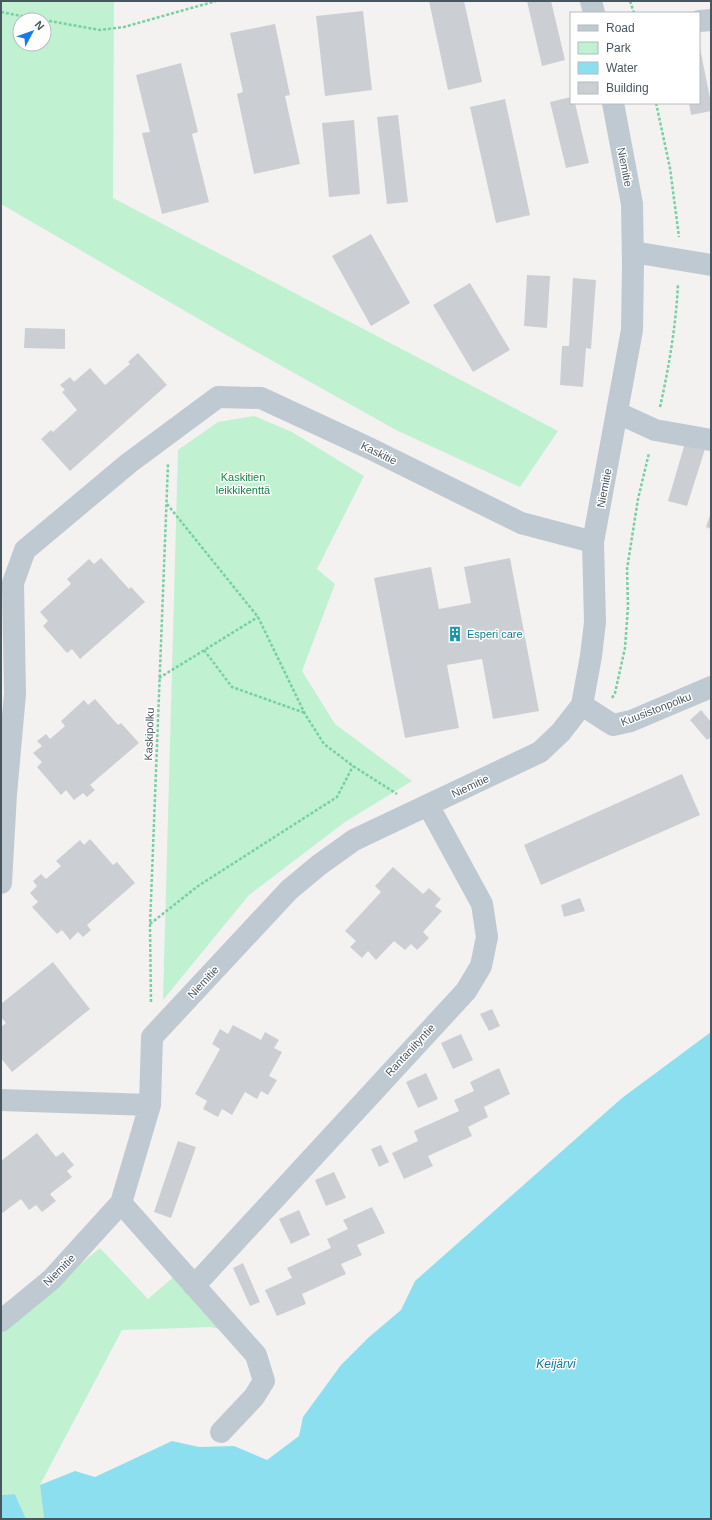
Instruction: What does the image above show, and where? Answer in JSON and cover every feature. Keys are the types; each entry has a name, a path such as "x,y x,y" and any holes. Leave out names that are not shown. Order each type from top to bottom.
{"street":[{"path":"592,1 594,12"},
{"path":"700,22 711,20"},
{"name":"Niemitie","path":"1,1321 52,1278 121,1203 150,1105 152,1037 289,890 319,865 354,840 540,752 562,732 582,705 592,656 595,622 593,542 632,330 632,204 613,104"},
{"path":"633,252 711,265"},
{"name":"Kaskitie","path":"1,883 6,794 16,694 13,583 25,550 129,463 170,431 218,397 261,398 371,449 520,523 593,542"},
{"path":"618,412 655,430 711,440"},
{"name":"Kuusistonpolku","path":"582,705 613,725 631,721 711,687"},
{"name":"Rantaniityntie","path":"194,1286 466,991 481,966 487,937 482,904 421,809"},
{"path":"1,1100 150,1105"},
{"path":"121,1203 256,1355 264,1381 254,1396 221,1432"}],"path":[{"path":"52,22 100,30 124,27 216,1"},
{"path":"630,1 634,12"},
{"path":"1,12 12,14"},
{"path":"600,717 615,693 625,648 628,606 627,569 638,499 667,373 677,306 679,233 670,168 656,104"},
{"name":"Kaskipolku","path":"152,1037 150,925 170,431"},
{"path":"166,504 258,617 305,714 324,744 353,766 421,809"},
{"path":"159,678 258,617"},
{"path":"204,650 232,687 305,714"},
{"path":"150,925 198,886 337,797 353,766"}],"green space":[{"path":"1,1 114,1 113,198 558,431 520,487 396,430 228,336 1,204"},
{"name":"Kaskitien leikkikenttä","path":"254,416 292,432 364,476 317,569 335,584 302,671 335,724 412,781 345,822 249,895 163,1000 178,450 218,422"},
{"path":"100,1248 148,1299 177,1274 224,1330 211,1327 122,1330 40,1485 44,1519 26,1519 15,1494 1,1495 1,1329"}],"water":[{"name":"Keijärvi","path":"711,1032 711,1519 44,1519 40,1485 75,1471 95,1477 172,1441 199,1447 234,1446 267,1460 299,1436 303,1417 341,1365 368,1338 401,1310 415,1281 622,1098"},
{"path":"15,1494 26,1519 1,1519 1,1495"}],"building":[{"path":"429,1 464,1 482,82 448,90"},
{"path":"527,1 551,1 565,60 542,66"},
{"path":"363,11 372,90 325,96 316,16"},
{"path":"275,24 290,95 285,96 300,164 254,174 237,94 243,92 230,33"},
{"path":"700,48 711,103 711,111 691,115 689,104 700,104"},
{"path":"181,63 198,132 192,134 209,202 162,214 142,133 150,132 136,75"},
{"path":"570,97 570,104 575,104 589,163 566,168 550,102"},
{"path":"505,99 530,215 496,223 470,107"},
{"path":"398,115 408,202 387,204 377,117"},
{"path":"354,120 360,194 329,197 322,123"},
{"path":"371,234 410,303 371,326 332,256"},
{"path":"527,275 550,276 547,328 524,326"},
{"path":"573,278 596,280 591,349 586,348 583,387 560,385 562,346 569,346"},
{"path":"470,283 510,350 473,372 433,305"},
{"path":"25,328 65,329 65,349 24,348"},
{"path":"138,353 167,385 70,471 41,439 51,430 53,432 77,410 62,392 65,390 60,385 70,377 74,382 90,368 105,385 130,364 128,362"},
{"path":"685,443 705,449 687,506 668,501"},
{"path":"711,512 711,529 706,527"},
{"path":"101,558 129,589 131,587 145,602 80,659 72,649 67,653 43,626 48,621 40,612 71,584 67,579 89,559 94,564"},
{"name":"Esperi care","path":"510,558 539,711 493,719 482,659 447,665 459,728 405,738 374,578 431,567 439,609 471,603 464,567"},
{"path":"95,699 118,725 121,723 139,743 90,785 95,790 87,797 83,793 74,800 66,790 61,795 37,767 42,762 33,753 42,746 37,741 46,734 50,739 65,726 61,721 84,700 88,705"},
{"path":"701,710 711,722 711,737 707,740 690,720"},
{"path":"682,774 700,815 541,885 524,845"},
{"path":"90,839 113,865 117,862 135,883 87,925 91,930 83,937 78,932 70,940 62,930 57,934 32,907 38,902 30,893 37,886 33,881 41,874 46,879 61,866 56,861 80,840 84,845"},
{"path":"393,867 423,894 429,888 441,899 435,906 442,911 423,932 429,938 417,950 411,944 405,950 394,941 376,960 368,951 362,958 350,947 356,941 345,931 381,892 375,886"},
{"path":"580,898 585,911 564,917 561,905"},
{"path":"53,962 90,1009 12,1072 1,1058 1,1027 6,1023 1,1017 1,1004"},
{"path":"492,1009 500,1026 489,1031 480,1014"},
{"path":"233,1025 261,1040 265,1032 279,1040 274,1048 282,1052 269,1076 277,1080 268,1095 261,1091 257,1099 245,1092 232,1115 222,1109 218,1117 203,1109 207,1101 195,1094 220,1049 212,1044 220,1029 228,1034"},
{"path":"461,1034 473,1060 453,1069 441,1043"},
{"path":"499,1068 510,1094 484,1107 488,1117 468,1127 472,1136 428,1156 433,1166 404,1179 392,1153 418,1141 414,1131 459,1111 454,1100 474,1091 470,1082"},
{"path":"426,1073 438,1099 418,1108 406,1082"},
{"path":"37,1133 56,1157 63,1152 74,1165 67,1171 72,1177 50,1194 56,1201 42,1212 36,1205 29,1210 21,1199 1,1214 1,1161"},
{"path":"178,1141 196,1147 171,1218 154,1212"},
{"path":"381,1145 389,1162 379,1167 371,1149"},
{"path":"334,1172 346,1198 326,1206 315,1180"},
{"path":"372,1207 385,1233 357,1245 362,1255 341,1264 346,1274 302,1294 306,1304 277,1316 265,1290 292,1278 287,1268 331,1248 327,1239 348,1229 343,1220"},
{"path":"299,1210 310,1235 291,1244 279,1219"},
{"path":"243,1263 260,1302 250,1306 233,1268"}],"place":[{"name":"Esperi care","path":"455,634"}]}
